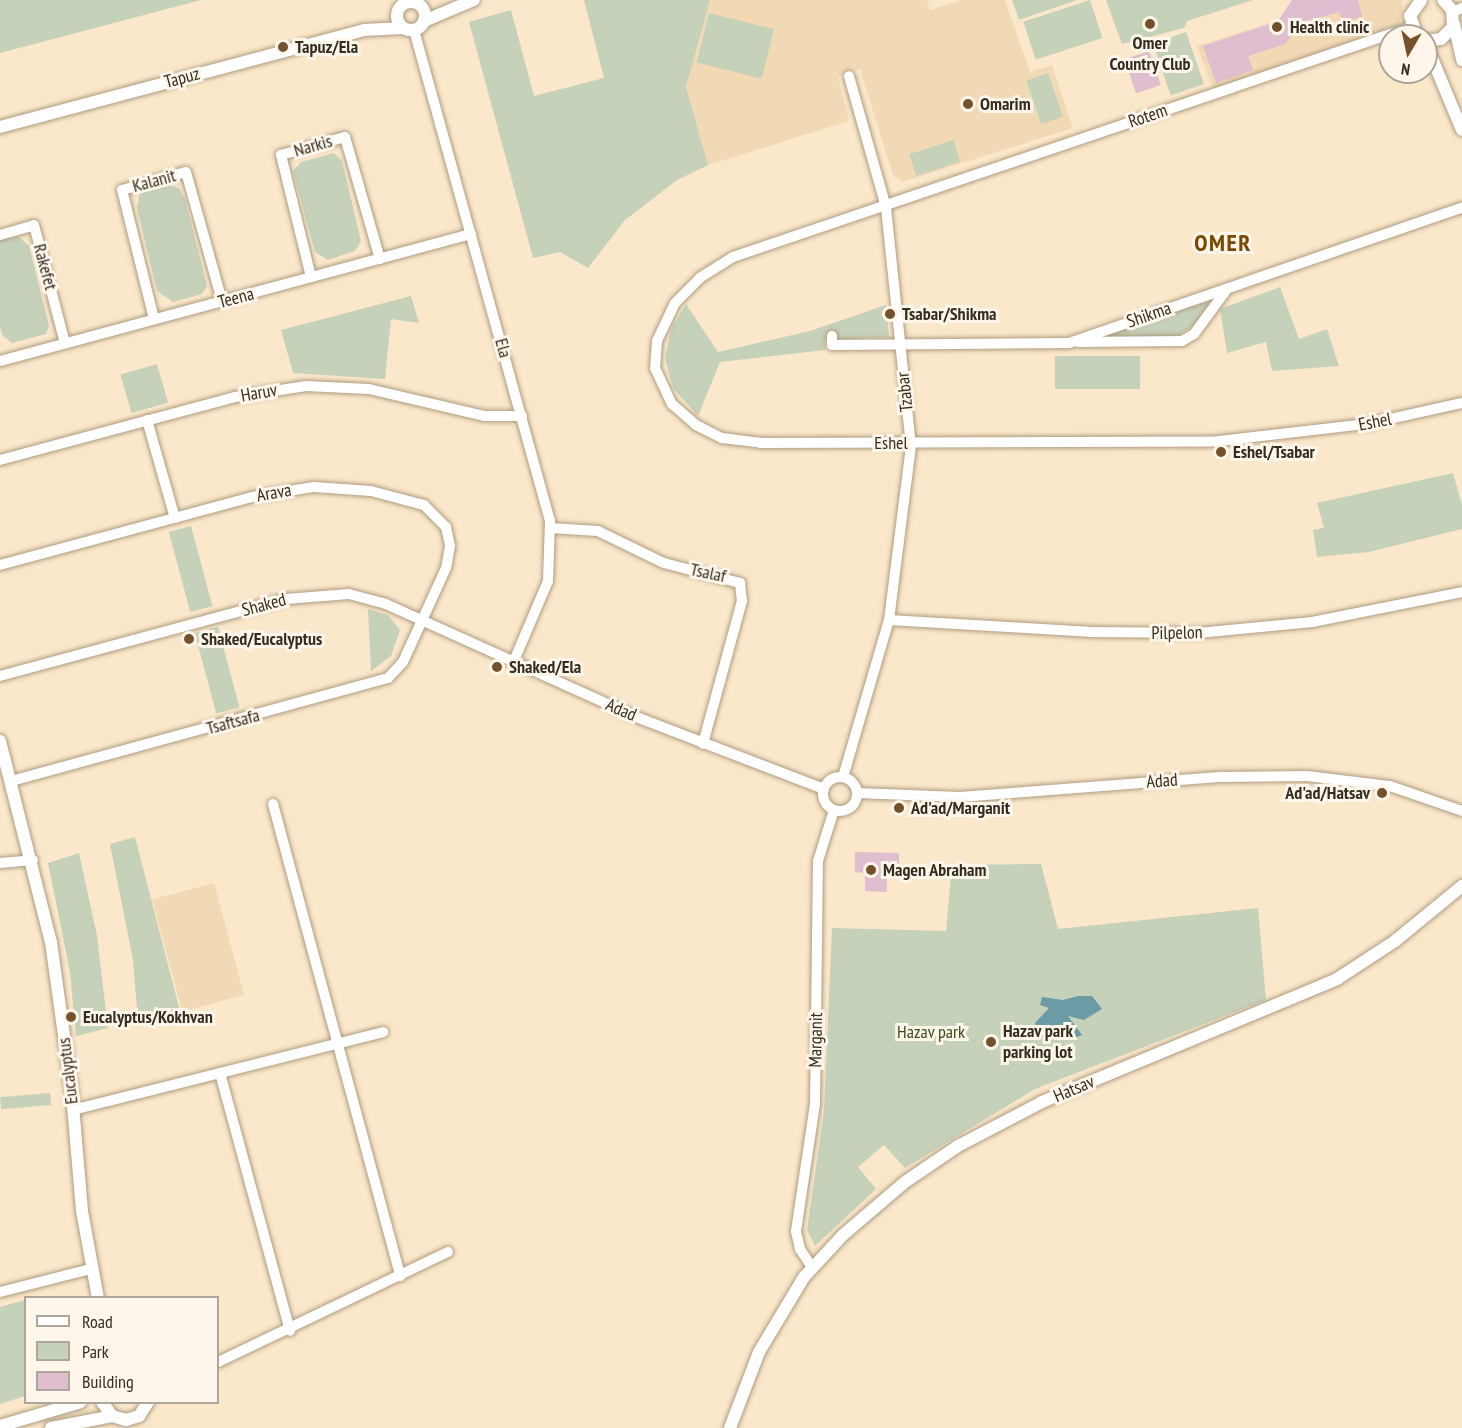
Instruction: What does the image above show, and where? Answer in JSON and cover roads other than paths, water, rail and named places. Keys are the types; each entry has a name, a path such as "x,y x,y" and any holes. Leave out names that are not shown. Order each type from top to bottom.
{"street":[{"path":"398,11 409,29 456,5 474,0"},
{"path":"1413,24 1410,6 1421,0"},
{"path":"411,2 456,5"},
{"path":"411,2 424,21"},
{"name":"Tapuz","path":"364,30 411,2"},
{"path":"1438,39 1445,37 1451,8"},
{"path":"1451,8 1462,60"},
{"name":"Tapuz","path":"0,127 364,30 409,29"},
{"name":"Ela","path":"409,29 471,234 522,416 550,528 548,581 513,663"},
{"name":"Rotem","path":"885,205 1378,44"},
{"path":"1438,71 1462,130"},
{"name":"Tzabar","path":"843,777 889,620 910,443 885,205 849,76"},
{"name":"Narkis","path":"311,277 280,155 345,137 380,259"},
{"name":"Kalanit","path":"154,319 122,190 186,172 222,301"},
{"name":"Eshel","path":"885,205 746,252 710,270 669,313 657,341 656,368 672,404 696,425 722,438 760,443 910,443 1270,438 1367,424 1462,403"},
{"name":"Shikma","path":"832,336 832,345 1069,343 1462,208"},
{"name":"Rakefet","path":"0,235 34,225 65,343"},
{"name":"Teena","path":"0,361 471,234"},
{"path":"1069,343 1182,340 1194,334 1210,307 1230,288"},
{"name":"Haruv","path":"0,460 235,397 306,386 369,388 484,416 522,416"},
{"path":"147,420 175,518"},
{"name":"Arava","path":"0,565 252,497 314,487 371,491 418,502 441,518 450,546 422,620"},
{"name":"Tsalaf","path":"550,528 598,531 664,563 740,583 742,601 703,744"},
{"name":"Pilpelon","path":"889,620 1089,632 1198,633 1312,622 1462,592"},
{"name":"Shaked","path":"0,676 317,593 367,598 422,620"},
{"name":"Adad","path":"422,620 513,663 703,744 824,789"},
{"name":"Tsaftsafa","path":"11,781 379,682 400,667 422,620"},
{"name":"Eucalyptus","path":"0,741 33,860 56,974 91,1269 98,1296"},
{"name":"Adad","path":"857,793 960,797 1298,776 1390,786 1462,811"},
{"path":"843,777 852,782 857,793 850,808 834,810 825,801 824,789 830,780 843,777"},
{"path":"273,804 400,1276"},
{"name":"Marganit","path":"812,1267 798,1244 797,1224 815,1104 818,861 834,810"},
{"path":"0,862 33,860"},
{"name":"Hatsav","path":"730,1428 750,1370 779,1314 812,1267 880,1202 958,1146 1063,1093 1318,989 1375,956 1462,886"},
{"path":"73,1110 383,1032"},
{"path":"220,1072 290,1331"},
{"path":"219,1362 290,1331 448,1252"},
{"path":"0,1292 91,1269"},
{"path":"0,1426 74,1404"},
{"path":"104,1404 114,1418 126,1428"},
{"path":"51,1428 114,1418 138,1422 147,1404"}],"water":[{"path":"1078,996 1092,996 1102,1009 1084,1020 1068,1016 1082,1035 1072,1039 1039,1037 1035,1023 1049,1008 1040,1005 1042,997 1063,1000"}],"place":[{"name":"Omer Country Club","path":"1150,24"},
{"name":"Health clinic","path":"1277,27"},
{"name":"Tapuz/Ela","path":"283,47"},
{"name":"Omarim","path":"968,104"},
{"name":"Tsabar/Shikma","path":"890,314"},
{"name":"Eshel/Tsabar","path":"1221,452"},
{"name":"Shaked/Eucalyptus","path":"189,639"},
{"name":"Shaked/Ela","path":"497,667"},
{"name":"Ad'ad/Hatsav","path":"1382,793"},
{"name":"Ad'ad/Marganit","path":"899,808"},
{"name":"Magen Abraham","path":"871,870"},
{"name":"Eucalyptus/Kokhvan","path":"71,1017"},
{"name":"Hazav park parking lot","path":"991,1042"}],"district":[{"name":"OMER","path":"1223,243"}],"park label":[{"name":"Hazav park","path":"931,1032"}]}
